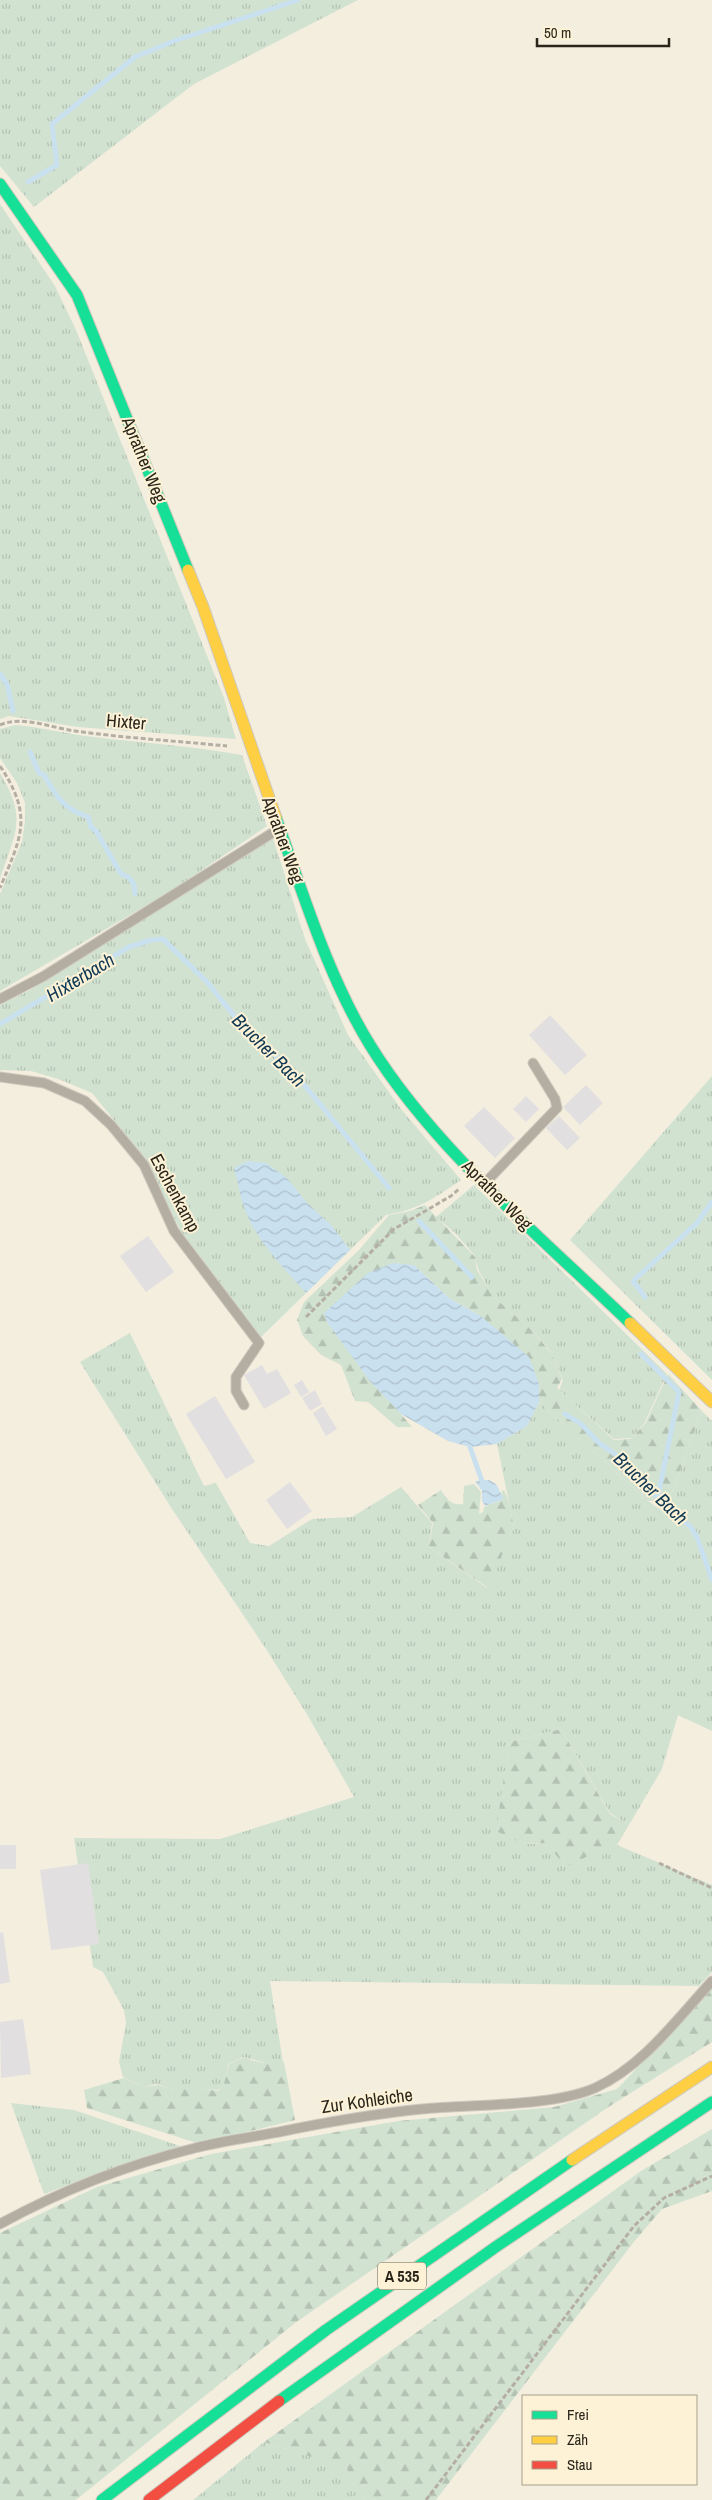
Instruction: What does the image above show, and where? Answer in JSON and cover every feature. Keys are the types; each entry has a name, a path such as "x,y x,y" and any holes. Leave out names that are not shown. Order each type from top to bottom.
{"main road":[{"name":"Aprather Weg","path":"0,184 77,295 203,607 250,748 334,977 370,1045 417,1110 475,1174 712,1402"},
{"name":"A 535","path":"102,2500 285,2361 448,2243 712,2067"},
{"name":"A 535","path":"149,2500 254,2420 479,2257 712,2102"}],"lane":[{"path":"0,999 44,976 279,828"},
{"path":"485,1184 557,1108 555,1099 533,1063"},
{"name":"Eschenkamp","path":"0,1077 44,1083 86,1101 111,1125 144,1165 174,1231 259,1343 236,1377 236,1391 244,1405"},
{"name":"Zur Kohleiche","path":"0,2224 40,2202 99,2178 196,2148 338,2120 422,2109 534,2101 593,2089 613,2079 641,2057 712,1981"}],"path":[{"name":"Hixter","path":"0,725 8,722 25,722 74,731 250,748"},
{"path":"0,766 14,787 19,803 22,824 19,840 0,888"},
{"path":"306,1317 394,1229 451,1196 475,1174"},
{"path":"659,1863 712,1888"},
{"path":"426,2500 634,2226 664,2198 712,2176"}],"green space":[{"path":"0,0 358,0 194,84 34,207 0,166"},
{"path":"0,204 55,286 76,330 224,698 236,739 78,727 9,716 0,719"},
{"path":"15,725 84,736 242,755 267,826 171,891 0,991 0,894 22,842 25,820 25,803 17,783 0,758 0,729"},
{"path":"0,773 14,802 16,826 0,879"},
{"path":"273,838 305,939 348,1035 401,1109 461,1180 426,1202 408,1210 386,1215 261,1337 183,1236 145,1158 92,1093 61,1080 31,1071 0,1070 0,1005 28,991"},
{"path":"712,1076 712,1380 570,1240"},
{"path":"474,1185 667,1374 644,1424 631,1438 614,1439 559,1390 563,1380 550,1351 535,1333 493,1296 479,1271 474,1255 455,1233 436,1217"},
{"path":"425,1205 475,1257 477,1270 495,1298 534,1332 551,1353 562,1379 557,1388 614,1440 630,1439 645,1424 668,1374 702,1411 669,1500 648,1501 539,1402 539,1384 482,1317 449,1298 414,1265 369,1380 412,1427 397,1427 368,1402 355,1401 341,1365 321,1355 303,1336 297,1320 304,1302 359,1250 389,1215 410,1211"},
{"path":"130,1333 204,1486 216,1483 250,1543 269,1546 312,1519 352,1517 401,1487 432,1523 429,1547 487,1588 514,1527 497,1444 527,1426 539,1402 648,1501 676,1520 669,1500 702,1411 712,1421 712,1731 678,1715 662,1769 629,1825 610,1813 561,1729 509,1742 497,1830 525,1844 546,1843 599,1850 617,1845 712,1885 712,1972 699,1986 270,1981 283,2062 274,2065 243,2057 228,2064 225,2084 218,2090 174,2089 156,2084 144,2087 123,2077 119,2062 126,2023 124,2010 103,1972 93,1967 74,1838 220,1839 354,1797 308,1716 266,1649 172,1509 80,1362"},
{"path":"474,1484 481,1492 479,1514 483,1512 484,1507 502,1500 502,1491 504,1490 509,1502 514,1527 488,1588 429,1547 433,1523 418,1505 441,1490 452,1503 463,1504 464,1486"},
{"path":"561,1729 610,1814 629,1825 617,1845 598,1851 566,1867 546,1843 523,1844 496,1831 509,1742"},
{"path":"712,1989 712,2042 610,2106 295,2323 76,2500 0,2500 0,2233 97,2187 211,2154 398,2121 554,2107 617,2089"},
{"path":"244,2057 263,2063 284,2062 295,2120 200,2144 87,2108 84,2090 124,2078 144,2087 158,2085 174,2089 183,2087 218,2091 224,2084 229,2064"},
{"path":"11,2103 74,2110 186,2148 97,2174 44,2194"},
{"path":"712,2129 712,2191 662,2209 633,2243 436,2500 365,2500 347,2468 264,2442 641,2171"},
{"path":"264,2442 348,2468 365,2500 193,2500"}],"water":[{"path":"248,1161 266,1163 286,1177 307,1203 331,1225 350,1250 306,1293 256,1233 245,1210 234,1168"},
{"path":"393,1263 414,1265 449,1298 482,1317 529,1357 539,1384 539,1402 527,1426 497,1444 470,1447 448,1441 401,1414 369,1380 327,1322 324,1313 368,1273"},
{"path":"489,1480 496,1484 503,1497 502,1500 485,1506 482,1501 482,1491 475,1481"}],"building":[{"path":"550,1015 587,1055 565,1075 529,1035"},
{"path":"586,1085 603,1103 580,1125 563,1107"},
{"path":"526,1096 539,1109 526,1122 513,1109"},
{"path":"484,1107 515,1138 495,1158 464,1126"},
{"path":"559,1116 580,1138 567,1150 546,1128"},
{"path":"148,1236 174,1272 146,1292 120,1256"},
{"path":"262,1365 267,1374 277,1369 291,1393 264,1409 244,1375"},
{"path":"302,1380 309,1392 301,1397 294,1385"},
{"path":"315,1390 322,1404 310,1411 302,1398"},
{"path":"215,1396 255,1462 226,1479 186,1414"},
{"path":"323,1406 337,1429 326,1436 313,1413"},
{"path":"290,1482 312,1511 287,1529 266,1500"},
{"path":"0,1845 16,1845 16,1869 0,1869"},
{"path":"88,1863 99,1944 51,1950 40,1870"},
{"path":"3,1932 10,1982 0,1984 0,1933"},
{"path":"23,2019 31,2074 1,2078 0,2022"}],"waterway":[{"path":"28,182 57,165 52,124 135,57 174,41 298,0"},
{"name":"Brucher Bach","path":"0,674 7,684 13,711"},
{"name":"Brucher Bach","path":"30,752 39,773 44,775 62,801 72,810 88,817 91,827 96,831 121,874 128,877 134,884 135,894"},
{"name":"Brucher Bach","path":"0,1024 129,947 151,940 163,939 207,982 252,1038 287,1064 389,1188"},
{"path":"645,1297 633,1281 697,1223 712,1202"},
{"name":"Brucher Bach","path":"419,1221 472,1277"},
{"path":"641,1354 679,1392 658,1496"},
{"name":"Brucher Bach","path":"565,1414 581,1424 599,1443 626,1462 673,1515 690,1526 697,1537 712,1580"},
{"path":"470,1447 482,1481"}],"traffic: fast":[{"path":"0,184 77,295 188,570"},
{"path":"276,818 317,934 341,991 370,1045 396,1083 425,1120 491,1191 630,1323"},
{"path":"279,2401 497,2246 712,2102"},
{"path":"102,2500 326,2330 572,2160"}],"traffic: slow":[{"path":"188,570 203,607 276,818"},
{"path":"630,1323 712,1402"},
{"path":"572,2160 712,2067"}],"traffic: jam":[{"path":"149,2500 279,2401"}],"water label":[{"name":"Hixterbach","path":"80,977"}]}
